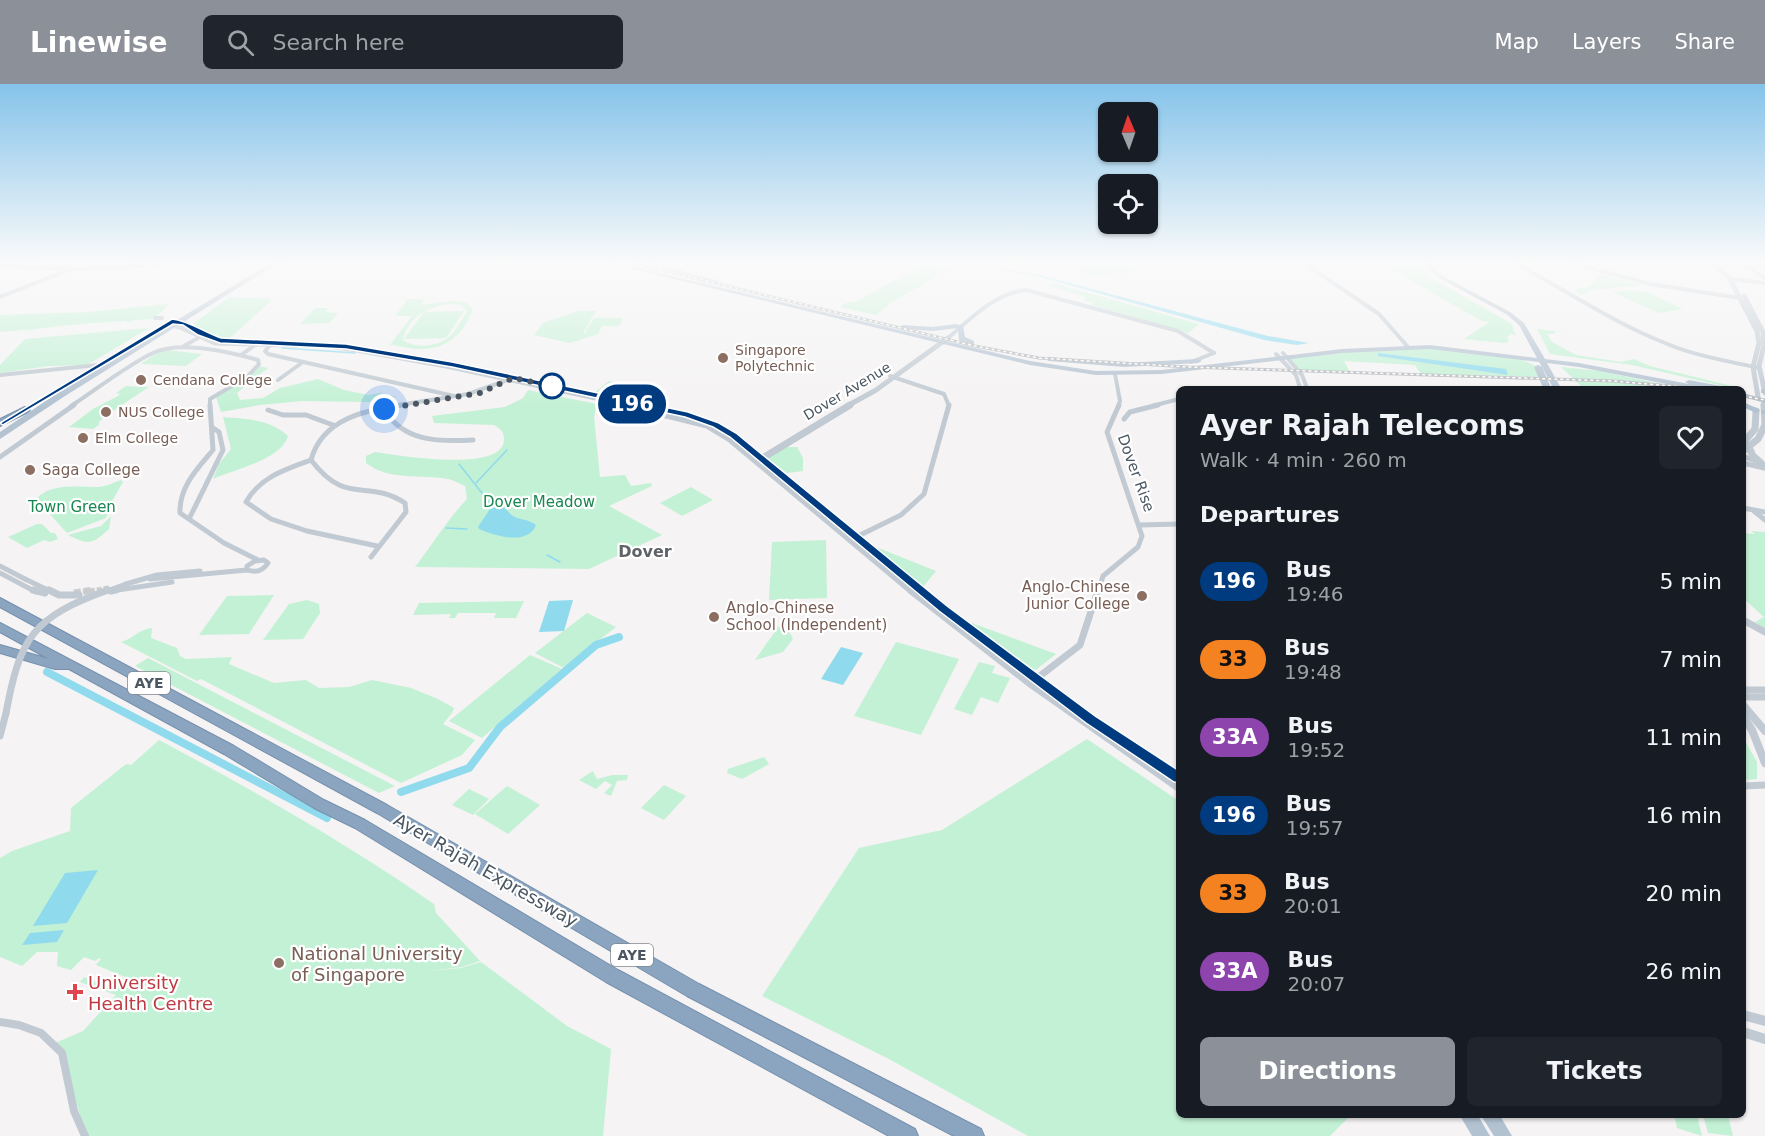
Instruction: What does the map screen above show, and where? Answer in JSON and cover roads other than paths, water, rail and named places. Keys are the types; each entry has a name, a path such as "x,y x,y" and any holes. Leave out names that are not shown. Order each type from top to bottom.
{"highway":[{"path":"0,423 25,410"},
{"name":"Ayer Rajah Expressway","path":"0,596 6,605 382,809 693,990 974,1136"},
{"name":"Ayer Rajah Expressway","path":"0,627 229,750 319,804 360,824 612,976 908,1136"},
{"path":"0,649 55,665 70,664"}],"main road":[{"path":"0,428 81,375 191,310"},
{"path":"0,436 62,394 162,333 172,322 200,310"},
{"path":"819,310 1050,367 1115,374 1175,371 1282,356"},
{"path":"824,310 900,326 943,340 1105,369 1115,374"},
{"path":"1497,310 1508,316 1517,325 1524,346 1536,357 1624,372 1687,386"},
{"path":"1498,310 1519,322 1543,370 1555,386"},
{"path":"162,333 189,329 194,314"},
{"path":"900,326 937,329 958,327 962,338 971,344"},
{"path":"1061,361 1124,365 1190,362 1403,344 1505,353 1623,368 1709,386"},
{"path":"1505,353 1524,346"},
{"path":"1505,353 1543,370"},
{"path":"1543,370 1551,365 1565,363"},
{"path":"1115,374 1115,368 1124,365"},
{"path":"1543,370 1547,386"},
{"path":"1746,395 1760,401"},
{"path":"1470,1118 1482,1136"},
{"path":"1491,1118 1504,1136"}],"street":[{"path":"943,340 981,310"},
{"path":"1102,310 1178,331 1215,354 1190,362"},
{"path":"1369,310 1403,344"},
{"path":"1597,310 1664,343 1696,354 1756,367"},
{"path":"1747,310 1763,339"},
{"path":"1746,446 1763,433 1765,425 1756,367 1763,332 1750,310"},
{"path":"155,318 172,322 213,339 257,343"},
{"path":"189,329 198,338 215,343 329,346 388,355 686,416 718,431 758,458 854,539 1033,681 1176,786"},
{"path":"184,347 198,338"},
{"name":"Dover Avenue","path":"758,458 893,376 943,340"},
{"path":"241,355 257,343"},
{"path":"272,343 265,351 268,354 459,397"},
{"path":"0,457 56,416 159,349 184,347 241,355 258,360 259,364 247,377 210,399 213,450 193,473 179,507 180,513 190,517 222,542 252,554 258,560"},
{"path":"1282,356 1296,375 1299,386"},
{"path":"1282,356 1302,375 1306,386"},
{"path":"278,380 303,362"},
{"path":"0,376 98,365"},
{"path":"0,376 58,370 75,370 81,375"},
{"name":"Dover Rise","path":"1033,681 1080,645 1103,576 1138,547 1142,536 1107,432 1120,401 1115,374"},
{"path":"854,539 907,514 920,501 948,411 949,403 944,394 893,376"},
{"path":"311,460 259,484 249,492 246,502 271,519 307,531 377,546 384,543 406,512 405,503 400,498 390,495 348,490 330,483 319,474 311,460 315,446 333,425 357,416 489,390 511,379"},
{"path":"431,402 437,397 437,392"},
{"path":"1124,419 1130,412 1176,400"},
{"path":"1746,445 1758,421 1760,401"},
{"path":"384,409 390,420 418,438 473,440"},
{"path":"268,410 283,415 306,415 333,425"},
{"path":"190,517 222,450 219,432 213,428"},
{"path":"1746,448 1764,466"},
{"path":"1746,460 1764,466"},
{"path":"1746,509 1765,512"},
{"path":"1751,510 1765,520"},
{"path":"1140,525 1176,524"},
{"path":"371,557 377,546"},
{"path":"150,579 257,571 268,564 266,561 258,560 249,564 247,570"},
{"path":"0,566 50,592 81,595 172,572 219,573"},
{"path":"0,573 36,592 45,593"},
{"path":"98,594 206,574"},
{"path":"0,736 16,667 23,648 34,634 54,615 98,594 126,584"},
{"path":"1746,622 1765,632"},
{"path":"1033,681 1176,776"},
{"path":"1746,690 1765,690"},
{"path":"1746,697 1765,697"},
{"path":"1746,709 1765,731"},
{"path":"1746,721 1765,763"},
{"path":"1746,786 1765,784"},
{"path":"1746,1016 1765,1021"},
{"path":"0,1022 19,1025 41,1033 62,1053 74,1111 85,1136"},
{"path":"1746,1033 1765,1039"}],"water":[{"path":"1158,310 1171,310 1268,336 1309,343 1297,345 1264,340"},
{"path":"1378,353 1506,369 1508,375 1378,356"},
{"path":"497,505 515,517 536,525 526,535 510,538 479,529 478,527 492,506"},
{"path":"573,600 564,631 539,632 549,601"},
{"path":"841,647 863,653 843,685 821,679"},
{"path":"98,870 67,923 33,926 65,873"},
{"path":"64,930 57,942 22,945 30,933"}],"waterway":[{"path":"282,348 355,353"},
{"path":"476,483 507,450"},
{"path":"459,464 489,502"},
{"path":"446,528 467,529"},
{"path":"547,555 560,562"},
{"path":"401,792 469,768 500,727 596,645 619,637"},
{"path":"47,672 327,818"}],"tunnel":[{"path":"83,592 109,588"},
{"path":"74,593 93,590"}],"railway":[{"path":"827,310 975,346 1039,358 1188,367 1613,381 1671,386"},
{"path":"1746,397 1765,400"}],"place":[{"name":"Singapore Polytechnic","path":"723,358"},
{"name":"Cendana College","path":"141,380"},
{"name":"NUS College","path":"106,412"},
{"name":"Elm College","path":"83,438"},
{"name":"Saga College","path":"30,470"},
{"name":"Anglo-Chinese Junior College","path":"1142,596"},
{"name":"Anglo-Chinese School (Independent)","path":"714,617"},
{"name":"National University of Singapore","path":"279,963"},
{"name":"University Health Centre","path":"75,992"}],"district":[{"name":"Dover","path":"645,551"}],"park label":[{"name":"Dover Meadow","path":"539,502"},
{"name":"Town Green","path":"72,507"}]}
